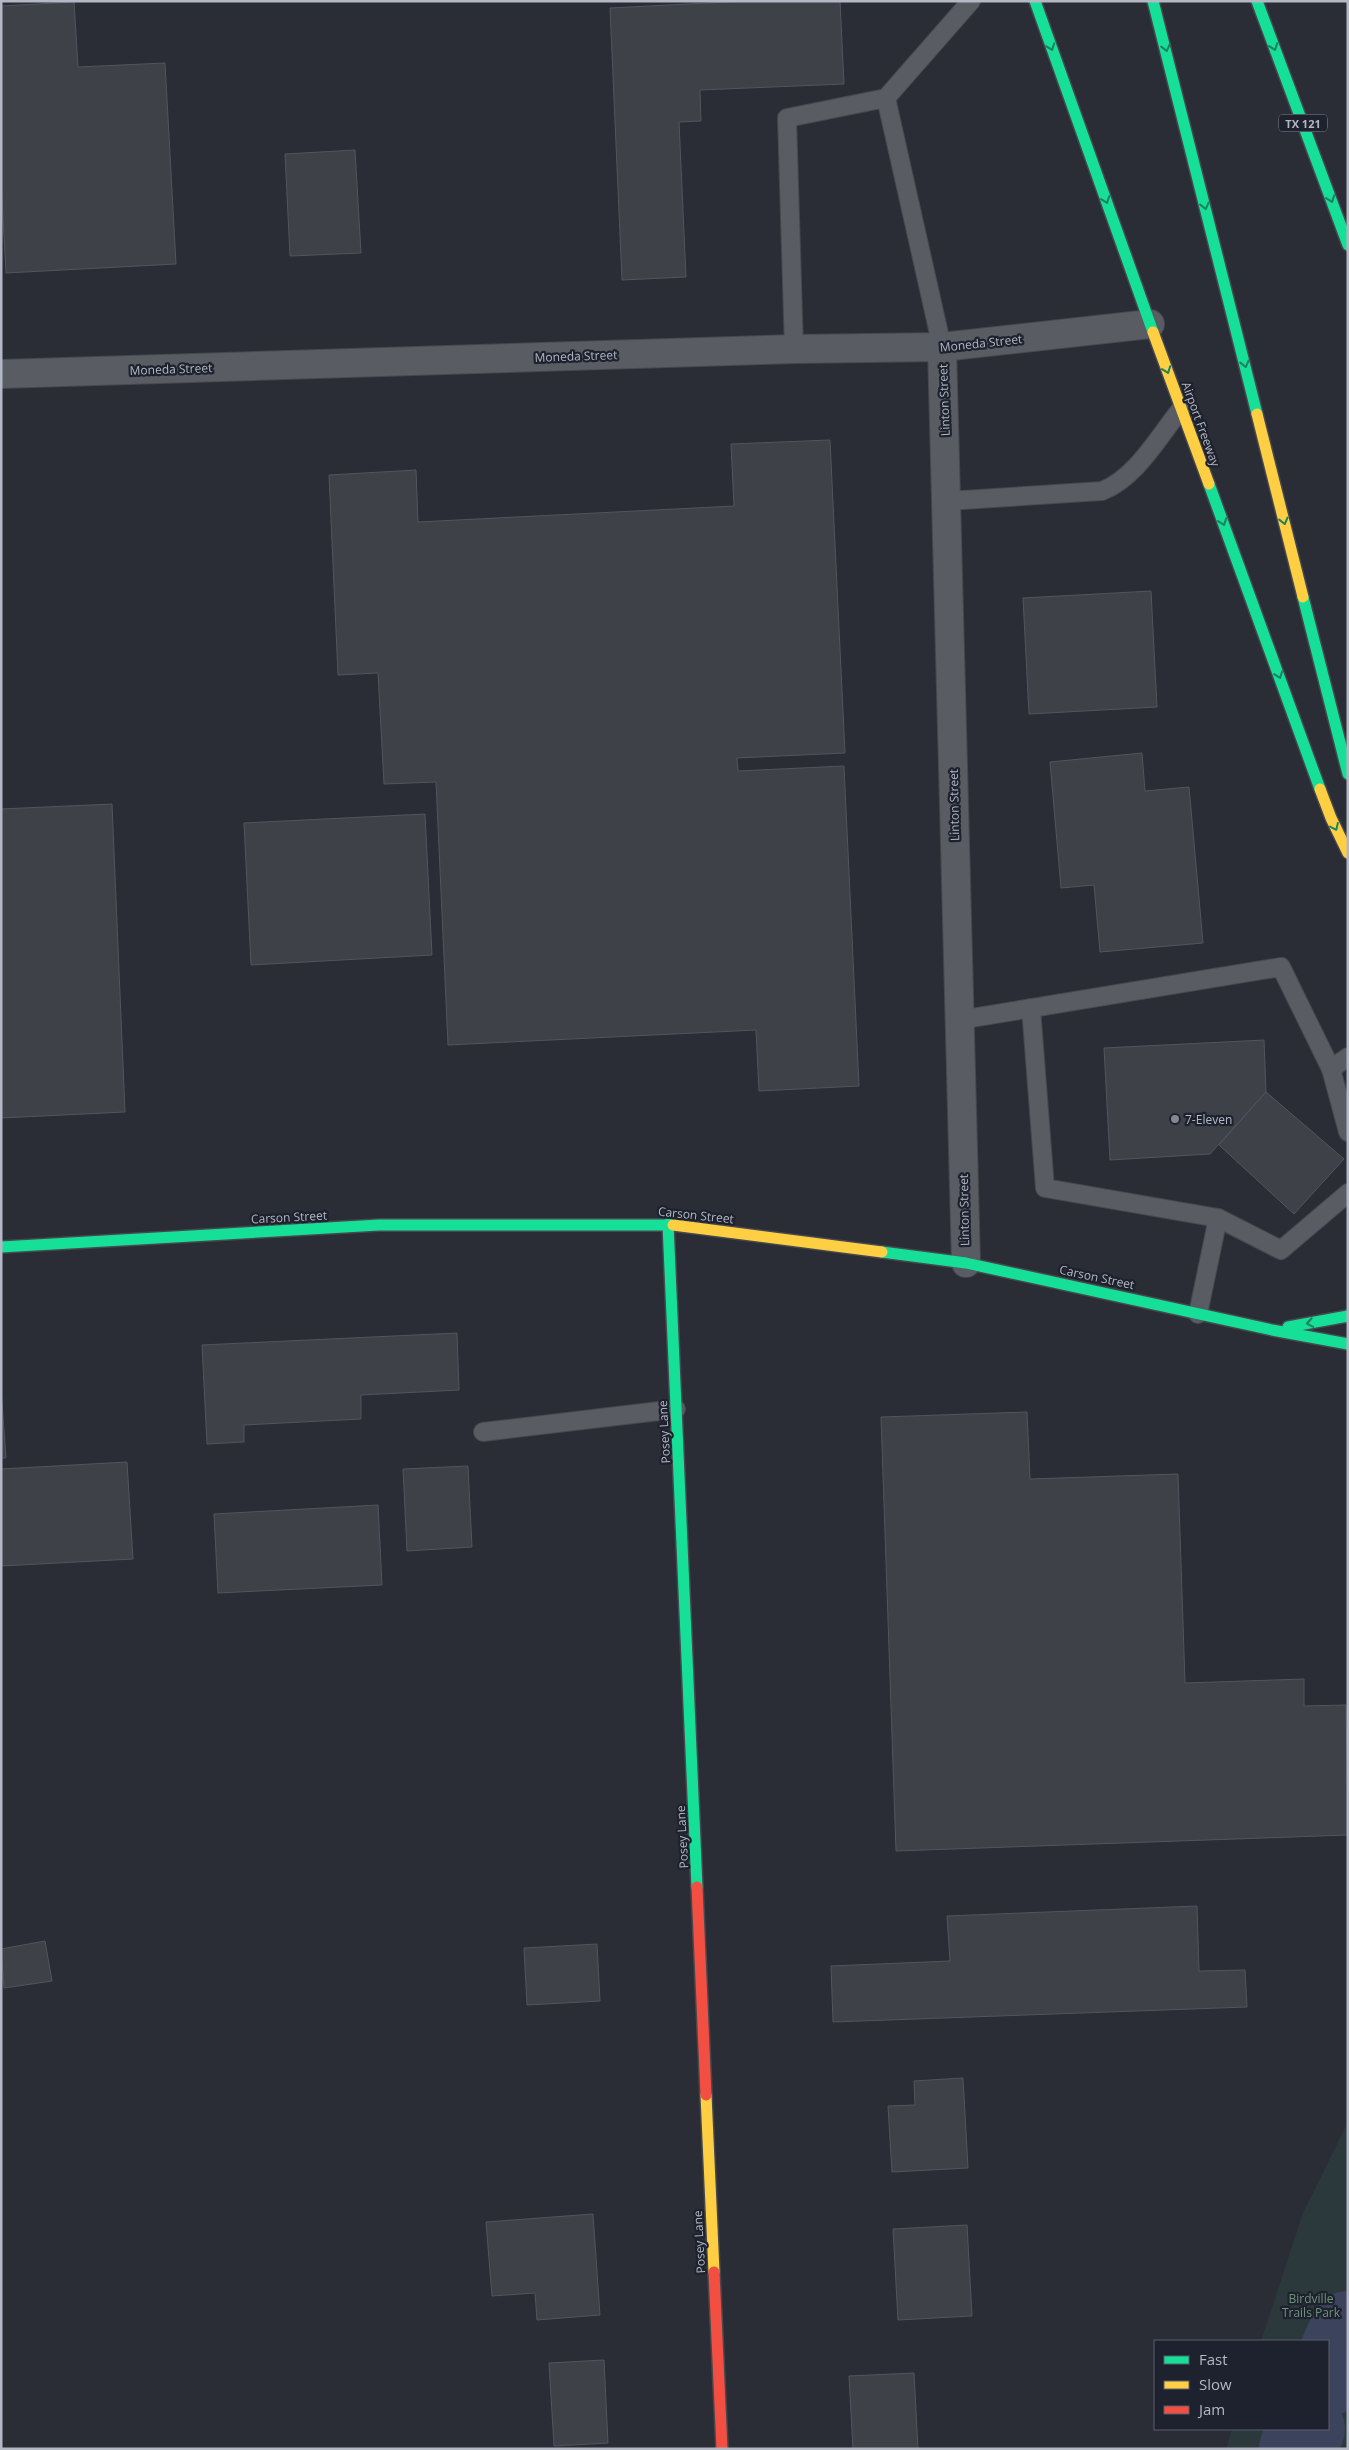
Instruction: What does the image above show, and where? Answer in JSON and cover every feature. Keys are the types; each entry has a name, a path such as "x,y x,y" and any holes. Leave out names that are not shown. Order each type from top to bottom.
{"main road":[{"name":"Airport Freeway","path":"1034,1 1328,809 1348,853"},
{"path":"1153,1 1348,774"},
{"name":"TX 121","path":"1258,1 1348,245"},
{"name":"Carson Street","path":"1,1247 379,1225 668,1224 966,1263 1272,1330 1348,1344"},
{"name":"Posey Lane","path":"668,1224 722,2449"},
{"path":"1272,1330 1348,1316"}],"street":[{"name":"Moneda Street","path":"1,374 794,349 942,348 1150,324"},
{"name":"Linton Street","path":"942,348 966,1263"}],"lane":[{"path":"794,349 787,118 886,98 972,1"},
{"path":"886,98 942,348"},
{"path":"947,501 1102,491 1110,488 1134,468 1181,409"},
{"path":"959,1020 1281,967 1332,1069 1348,1132"},
{"path":"1032,1008 1045,1188 1218,1218 1281,1250 1348,1193"},
{"path":"1332,1069 1348,1057"},
{"path":"1198,1314 1218,1218"},
{"path":"483,1432 676,1409"}],"green space":[{"name":"Birdville Trails Park","path":"1348,2122 1348,2449 1226,2449 1232,2430 1329,2430 1329,2340 1261,2340 1303,2213"}],"building":[{"path":"747,1 840,1 844,84 700,90 701,121 679,122 686,277 622,280 610,8"},
{"path":"74,2 78,67 165,63 176,264 6,273 1,181 1,6"},
{"path":"355,150 361,253 290,256 285,154"},
{"path":"830,440 845,753 737,758 738,771 844,766 859,1086 759,1091 756,1030 448,1045 436,782 384,784 378,673 338,675 329,475 416,470 418,522 734,506 731,444"},
{"path":"1151,591 1157,707 1029,714 1023,598"},
{"path":"1142,753 1145,791 1189,787 1203,943 1100,952 1094,885 1061,888 1050,762"},
{"path":"112,804 125,1112 1,1118 1,809"},
{"path":"425,814 432,955 251,965 244,823"},
{"name":"7-Eleven","path":"1264,1040 1266,1092 1210,1154 1110,1160 1104,1048"},
{"name":"7-Eleven","path":"1266,1092 1344,1159 1294,1214 1219,1145"},
{"path":"457,1333 459,1390 361,1395 361,1419 244,1425 244,1442 207,1444 202,1345"},
{"path":"1,1389 6,1458 1,1458"},
{"path":"1027,1412 1030,1479 1178,1474 1185,1683 1304,1679 1304,1706 1346,1705 1348,1835 896,1851 881,1417"},
{"path":"127,1462 133,1559 1,1566 1,1469"},
{"path":"468,1466 472,1547 407,1551 403,1469"},
{"path":"378,1505 382,1585 218,1593 214,1514"},
{"path":"1197,1906 1199,1971 1245,1970 1247,2007 833,2022 831,1966 950,1961 947,1916"},
{"path":"45,1941 52,1981 4,1988 1,1949"},
{"path":"597,1944 600,2001 527,2005 524,1948"},
{"path":"963,2078 968,2168 892,2172 888,2106 915,2105 914,2081"},
{"path":"593,2214 600,2315 537,2320 535,2293 492,2296 486,2222"},
{"path":"967,2225 972,2316 898,2320 893,2229"},
{"path":"604,2360 608,2443 554,2446 549,2363"},
{"path":"914,2373 918,2449 853,2449 849,2376"}],"waterway":[{"path":"1329,2375 1348,2330"},
{"path":"1298,2449 1306,2430"}],"traffic: fast":[{"path":"1035,1 1153,332"},
{"path":"1153,1 1257,414"},
{"path":"1257,1 1348,245"},
{"path":"1209,484 1320,789"},
{"path":"1303,597 1348,774"},
{"path":"668,1224 697,1887"},
{"path":"1,1247 379,1225 673,1225"},
{"path":"882,1252 966,1263 1272,1330 1348,1344"},
{"path":"1288,1327 1348,1316"}],"traffic: slow":[{"path":"1153,332 1209,484"},
{"path":"1257,414 1303,597"},
{"path":"1320,789 1331,818 1348,853"},
{"path":"673,1225 882,1252"},
{"path":"706,2095 714,2272"}],"traffic: jam":[{"path":"697,1887 706,2095"},
{"path":"714,2272 722,2449"}],"place":[{"name":"7-Eleven","path":"1175,1119"}]}
